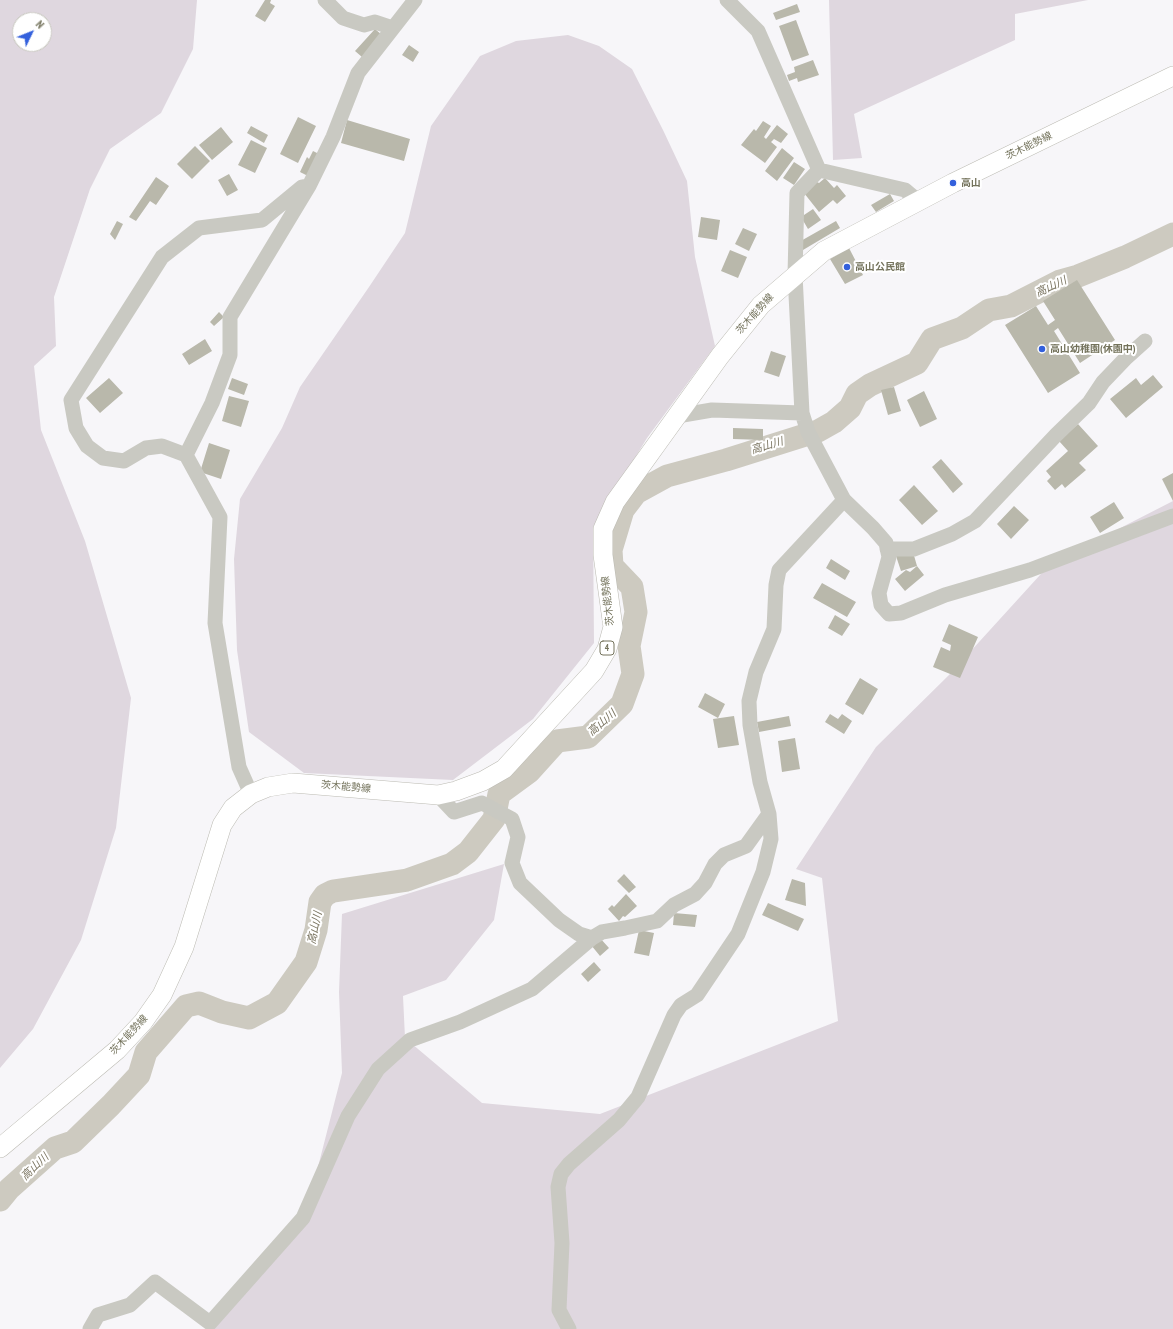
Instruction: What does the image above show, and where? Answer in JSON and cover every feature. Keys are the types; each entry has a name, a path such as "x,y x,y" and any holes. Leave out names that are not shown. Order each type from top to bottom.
{"main road":[{"name":"茨木能勢線","path":"0,1148 117,1050 144,1022 162,995 184,947 222,825 233,808 251,794 268,787 293,783 438,795 456,791 483,781 504,769 594,672 607,650 613,627 603,555 603,530 615,502 720,356 762,305 824,251 953,183 1173,76"}],"street":[{"path":"325,0 343,18 364,25 375,22 393,28"},
{"path":"186,455 212,403 230,355 230,317 309,186 333,137 358,73 415,0"},
{"path":"727,0 758,31 819,170"},
{"path":"819,170 905,190 918,201"},
{"path":"819,170 797,192 795,275 802,413 808,432 844,500 886,543 889,557 879,594 881,605 889,614 901,613 945,596 1030,570 1173,516"},
{"path":"251,794 239,767 215,624 220,517 186,455 162,446 146,448 124,461 103,458 87,446 76,428 71,400 162,257 199,228 262,220 302,187 309,186"},
{"path":"887,549 914,549 952,534 975,521 1056,435 1089,403 1103,382 1124,359 1146,341"},
{"path":"677,416 712,410 802,413"},
{"path":"569,1329 559,1310 562,1243 558,1187 561,1174 569,1164 619,1120 638,1097 674,1015 681,1005 697,995 738,934 763,872 771,839 769,814 760,782 750,725 749,701 756,672 774,629 776,584 779,570 844,500"},
{"path":"438,795 454,812 482,803 512,819 518,837 512,863 520,883 559,920 580,934 592,938"},
{"path":"90,1329 98,1315 130,1304 155,1282 210,1323 303,1218 348,1116 378,1069 410,1040 460,1022 532,988 592,938 602,932 657,921 674,905 695,894 705,883 715,864 724,855 746,846 769,814"}],"shaded area":[{"path":"0,0 197,0 193,49 161,113 110,149 90,189 54,297 56,346 34,366 41,430 85,541 131,698 116,828 81,940 33,1029 0,1068"},
{"path":"829,0 1088,0 1015,14 1015,40 854,114 862,158 833,160"},
{"path":"568,35 599,46 632,69 663,130 687,181 695,257 715,346 647,438 593,527 594,643 533,719 453,780 304,773 249,732 237,650 234,559 240,499 282,428 300,387 405,233 431,126 480,56 516,41"},
{"path":"1173,501 1173,1329 212,1329 308,1206 342,1073 339,992 342,914 504,864 494,920 446,980 403,996 405,1038 482,1103 600,1114 838,1021 822,878 796,869 876,747 949,675 1050,564"}],"building":[{"path":"265,0 271,0 270,3 275,6 265,22 255,16"},
{"path":"797,4 800,12 776,20 773,13"},
{"path":"796,20 809,55 792,61 779,26"},
{"path":"375,29 382,35 362,57 355,51"},
{"path":"409,45 419,52 413,62 402,55"},
{"path":"813,60 819,75 798,82 797,78 789,81 787,75 795,72 794,67"},
{"path":"298,117 316,126 298,163 280,154"},
{"path":"347,120 410,139 404,161 341,143"},
{"path":"763,121 771,126 764,137 766,139 777,125 788,134 781,143 774,139 771,142 777,147 765,163 741,145 754,129 756,131"},
{"path":"251,126 268,135 264,143 247,133"},
{"path":"221,127 233,142 212,160 199,145"},
{"path":"251,140 267,148 255,173 238,165"},
{"path":"195,146 210,161 192,179 177,164"},
{"path":"782,148 794,158 777,181 765,171"},
{"path":"313,151 321,155 310,177 300,172 307,157 309,159"},
{"path":"794,162 805,169 794,185 783,178"},
{"path":"229,174 238,190 227,196 218,180"},
{"path":"156,177 169,186 156,205 150,201 136,221 129,217"},
{"path":"825,178 834,188 837,185 846,196 837,204 833,200 819,212 804,193 817,182 819,183"},
{"path":"890,194 894,201 876,212 871,205"},
{"path":"813,209 821,220 808,229 801,217"},
{"path":"701,217 720,220 717,240 698,237"},
{"path":"117,221 123,224 115,240 110,234"},
{"path":"836,221 840,228 803,250 799,242"},
{"path":"743,228 757,234 749,251 735,244"},
{"name":"高山公民館","path":"849,248 863,275 845,284 830,259"},
{"path":"730,250 747,257 738,278 721,271"},
{"path":"1077,280 1115,340 1080,363 1058,328 1054,331 1080,373 1048,393 1005,325 1036,306 1048,325 1055,320 1043,301"},
{"path":"219,312 224,317 214,326 210,322"},
{"path":"205,339 212,351 189,365 182,354"},
{"path":"771,351 786,356 779,377 764,372"},
{"path":"1153,375 1163,387 1126,418 1110,399 1136,378 1141,385"},
{"path":"109,378 123,393 100,413 86,398"},
{"path":"232,378 248,384 244,395 228,389"},
{"path":"894,387 901,411 888,415 881,390"},
{"path":"924,391 937,419 920,427 907,400"},
{"path":"229,396 249,401 241,427 222,421"},
{"path":"1078,424 1098,446 1079,463 1086,470 1065,488 1062,484 1055,490 1047,481 1051,477 1046,471 1068,451 1059,441"},
{"path":"733,428 763,429 763,440 733,439"},
{"path":"209,443 230,450 221,479 200,472"},
{"path":"941,459 963,484 953,493 932,467"},
{"path":"1173,473 1173,501 1162,479"},
{"path":"914,485 938,511 922,525 899,500"},
{"path":"1114,502 1124,518 1100,533 1090,517"},
{"path":"1014,506 1029,520 1011,539 997,524"},
{"path":"913,552 917,566 901,571 896,556"},
{"path":"831,559 850,571 845,580 826,568"},
{"path":"917,566 924,575 905,591 895,579 906,570 910,572"},
{"path":"822,583 856,602 847,617 813,598"},
{"path":"835,615 850,624 842,636 828,628"},
{"path":"949,624 978,637 960,678 933,667 941,647 950,651 951,645 942,641"},
{"path":"860,678 878,689 863,715 845,704"},
{"path":"705,693 725,704 718,718 698,707"},
{"path":"830,714 838,719 842,714 852,721 844,734 825,722"},
{"path":"734,716 739,745 718,748 713,719"},
{"path":"789,716 791,726 759,732 757,722"},
{"path":"795,738 800,769 782,772 778,741"},
{"path":"624,874 636,887 629,893 617,881"},
{"path":"792,879 805,883 806,906 785,900"},
{"path":"626,894 637,906 625,917 623,916 619,921 608,909 612,905 614,907"},
{"path":"768,903 804,919 798,931 762,915"},
{"path":"674,913 697,915 695,927 673,925"},
{"path":"639,930 654,933 649,956 634,953"},
{"path":"600,938 609,948 600,956 591,945"},
{"path":"594,962 601,970 588,982 581,974"}],"waterway":[{"name":"高山川","path":"0,1200 9,1189 55,1148 73,1142 111,1105 139,1075 146,1052 186,1006 199,1003 222,1012 249,1018 277,1003 306,962 316,930 320,902 325,895 333,891 407,880 452,864 468,852 494,819 499,794 529,772 557,741 588,737 622,704 633,674 629,646 636,612 632,587 612,566 611,550 623,510 636,493 667,476 726,460 818,431 834,422 850,408 857,394 870,385 917,363 932,339 962,328 989,310 1011,306 1060,281 1078,276 1125,257 1173,234"}],"place":[{"name":"高山","path":"953,183"},
{"name":"高山公民館","path":"847,267"},
{"name":"高山幼稚園(休園中)","path":"1042,349"}]}
